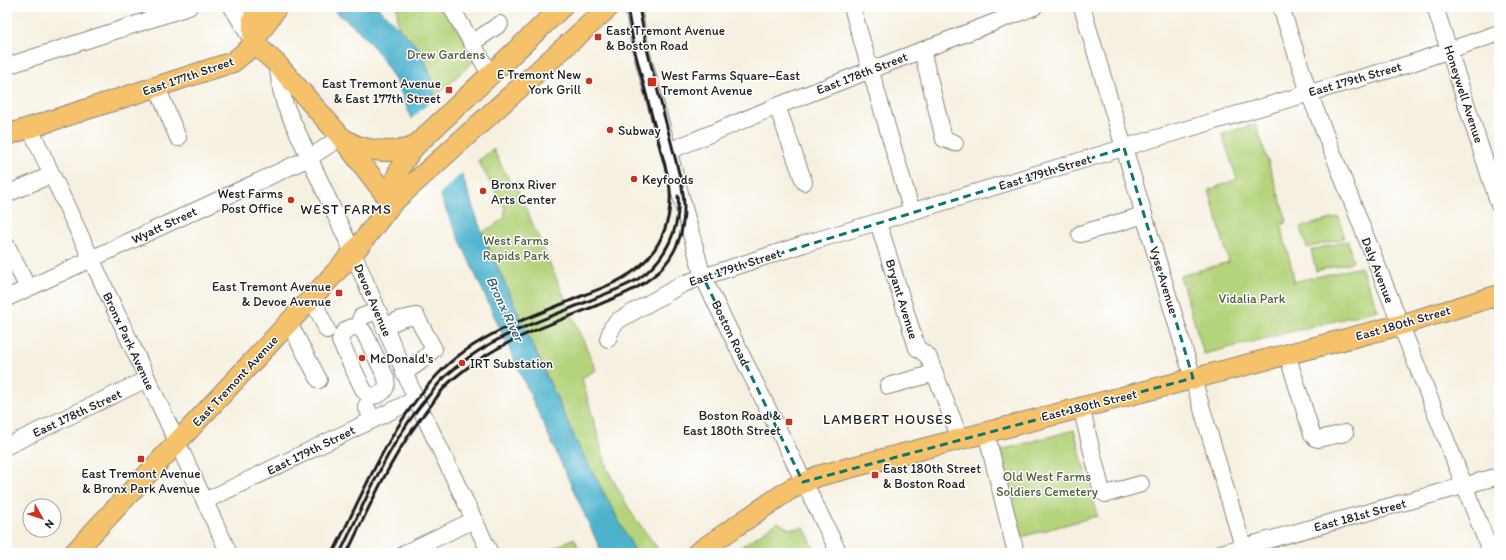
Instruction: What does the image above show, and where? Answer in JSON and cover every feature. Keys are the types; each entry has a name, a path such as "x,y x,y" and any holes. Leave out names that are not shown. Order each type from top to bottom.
{"main road":[{"path":"259,7 253,20 253,42 277,64 341,137 392,203"},
{"name":"East 177th Street","path":"7,135 233,62 245,53 276,7"},
{"path":"392,203 395,178 401,164 414,146 563,7"},
{"path":"585,7 588,10 588,16 585,28"},
{"name":"East Tremont Avenue","path":"74,553 178,443 353,253 392,203 608,7"},
{"path":"341,137 358,146 375,149 400,151 414,146"},
{"name":"East 180th Street","path":"696,553 803,482 818,476 1400,325 1499,295"}],"street":[{"path":"7,66 189,7"},
{"path":"232,7 253,42"},
{"path":"452,7 490,74"},
{"name":"Boston Road","path":"633,7 641,51 704,277 838,553"},
{"path":"852,7 912,212"},
{"name":"East 178th Street","path":"669,151 777,106 1034,7"},
{"name":"Vyse Avenue","path":"1082,7 1244,550"},
{"name":"Daly Avenue","path":"1281,7 1309,93 1490,553"},
{"name":"Honeywell Avenue","path":"1435,7 1499,205"},
{"path":"472,43 500,24"},
{"name":"East 179th Street","path":"608,339 612,327 619,320 683,284 878,222 1409,64 1499,34"},
{"path":"922,50 944,139 955,143"},
{"name":"Devoe Avenue","path":"277,64 285,105 353,253 404,373 490,553"},
{"path":"157,87 178,138"},
{"path":"777,106 804,182"},
{"name":"Bronx Park Avenue","path":"30,128 146,380 178,443 229,553"},
{"name":"Wyatt Street","path":"7,298 309,158 341,137"},
{"path":"7,194 51,175"},
{"path":"1080,234 1144,215"},
{"name":"Bryant Avenue","path":"878,222 917,348 928,356 960,438"},
{"path":"7,246 28,288"},
{"path":"312,298 333,327 330,335 340,341 341,358"},
{"path":"361,317 377,311"},
{"path":"384,327 401,319 416,316 434,349 420,362 404,373"},
{"path":"289,323 319,380"},
{"path":"1288,354 1312,434 1315,438 1344,434"},
{"path":"888,386 935,373"},
{"name":"East 178th Street","path":"7,446 146,380"},
{"name":"East 179th Street","path":"205,501 369,413 416,399"},
{"path":"1081,407 1102,492 1106,494 1140,484"},
{"path":"986,432 1016,553"},
{"name":"East 181st Street","path":"1221,553 1244,550 1499,476"},
{"path":"405,553 474,520"}],"highlighted area":[{"path":"1124,148 1193,378 803,482 703,277"}],"green space":[{"name":"Drew Gardens","path":"397,7 445,7 475,60 435,97 429,70 418,47 398,28"},
{"name":"Vidalia Park","path":"1256,124 1287,221 1281,226 1293,273 1293,282 1361,267 1378,310 1204,354 1180,276 1229,262 1209,190 1237,179 1222,134"},
{"name":"West Farms Rapids Park","path":"493,149 509,180 517,188 596,370 582,378 607,469 632,514 661,553 636,553 578,445 482,233 505,218 505,208 478,161"},
{"path":"1339,217 1344,238 1307,248 1301,227"},
{"path":"1348,241 1353,262 1316,271 1311,250"},
{"name":"Old West Farms Soldiers Cemetery","path":"1074,430 1097,516 1021,537 998,451"},
{"path":"778,522 790,529 804,527 816,553 732,553"},
{"path":"574,538 581,553 545,553"}],"water":[{"name":"Bronx River","path":"330,7 378,7 418,47 424,58 435,97 482,233 578,445 636,553 602,553 447,212 399,87 380,55 370,43 357,29"}],"pier":[{"path":"437,96 463,172 438,195 410,120"}],"railway":[{"path":"333,553 368,480 394,433 425,389 443,369 461,354 492,334 623,278 636,270 646,260 662,237 667,224 669,210 669,181 635,52 627,7"},
{"path":"347,553 395,457 419,421 450,382 478,360 513,340 639,287 657,273 675,250 683,222 683,192 647,49 639,7"},
{"path":"340,553 391,449 416,411 443,379 465,360 495,341 527,326 621,288 648,272 663,253 674,232 677,220 678,196"}],"place":[{"name":"East Tremont Avenue & Boston Road","path":"598,37"},
{"name":"E Tremont New York Grill","path":"589,81"},
{"name":"West Farms Square–East Tremont Avenue","path":"652,82"},
{"name":"East Tremont Avenue & East 177th Street","path":"449,90"},
{"name":"Subway","path":"610,130"},
{"name":"Keyfoods","path":"634,179"},
{"name":"Bronx River Arts Center","path":"483,191"},
{"name":"West Farms Post Office","path":"291,200"},
{"name":"East Tremont Avenue & Devoe Avenue","path":"339,293"},
{"name":"McDonald's","path":"362,358"},
{"name":"IRT Substation","path":"462,363"},
{"name":"Boston Road & East 180th Street","path":"789,422"},
{"name":"East Tremont Avenue & Bronx Park Avenue","path":"141,459"},
{"name":"East 180th Street & Boston Road","path":"875,475"}],"district":[{"name":"WEST FARMS","path":"346,209"},
{"name":"LAMBERT HOUSES","path":"888,419"}]}
